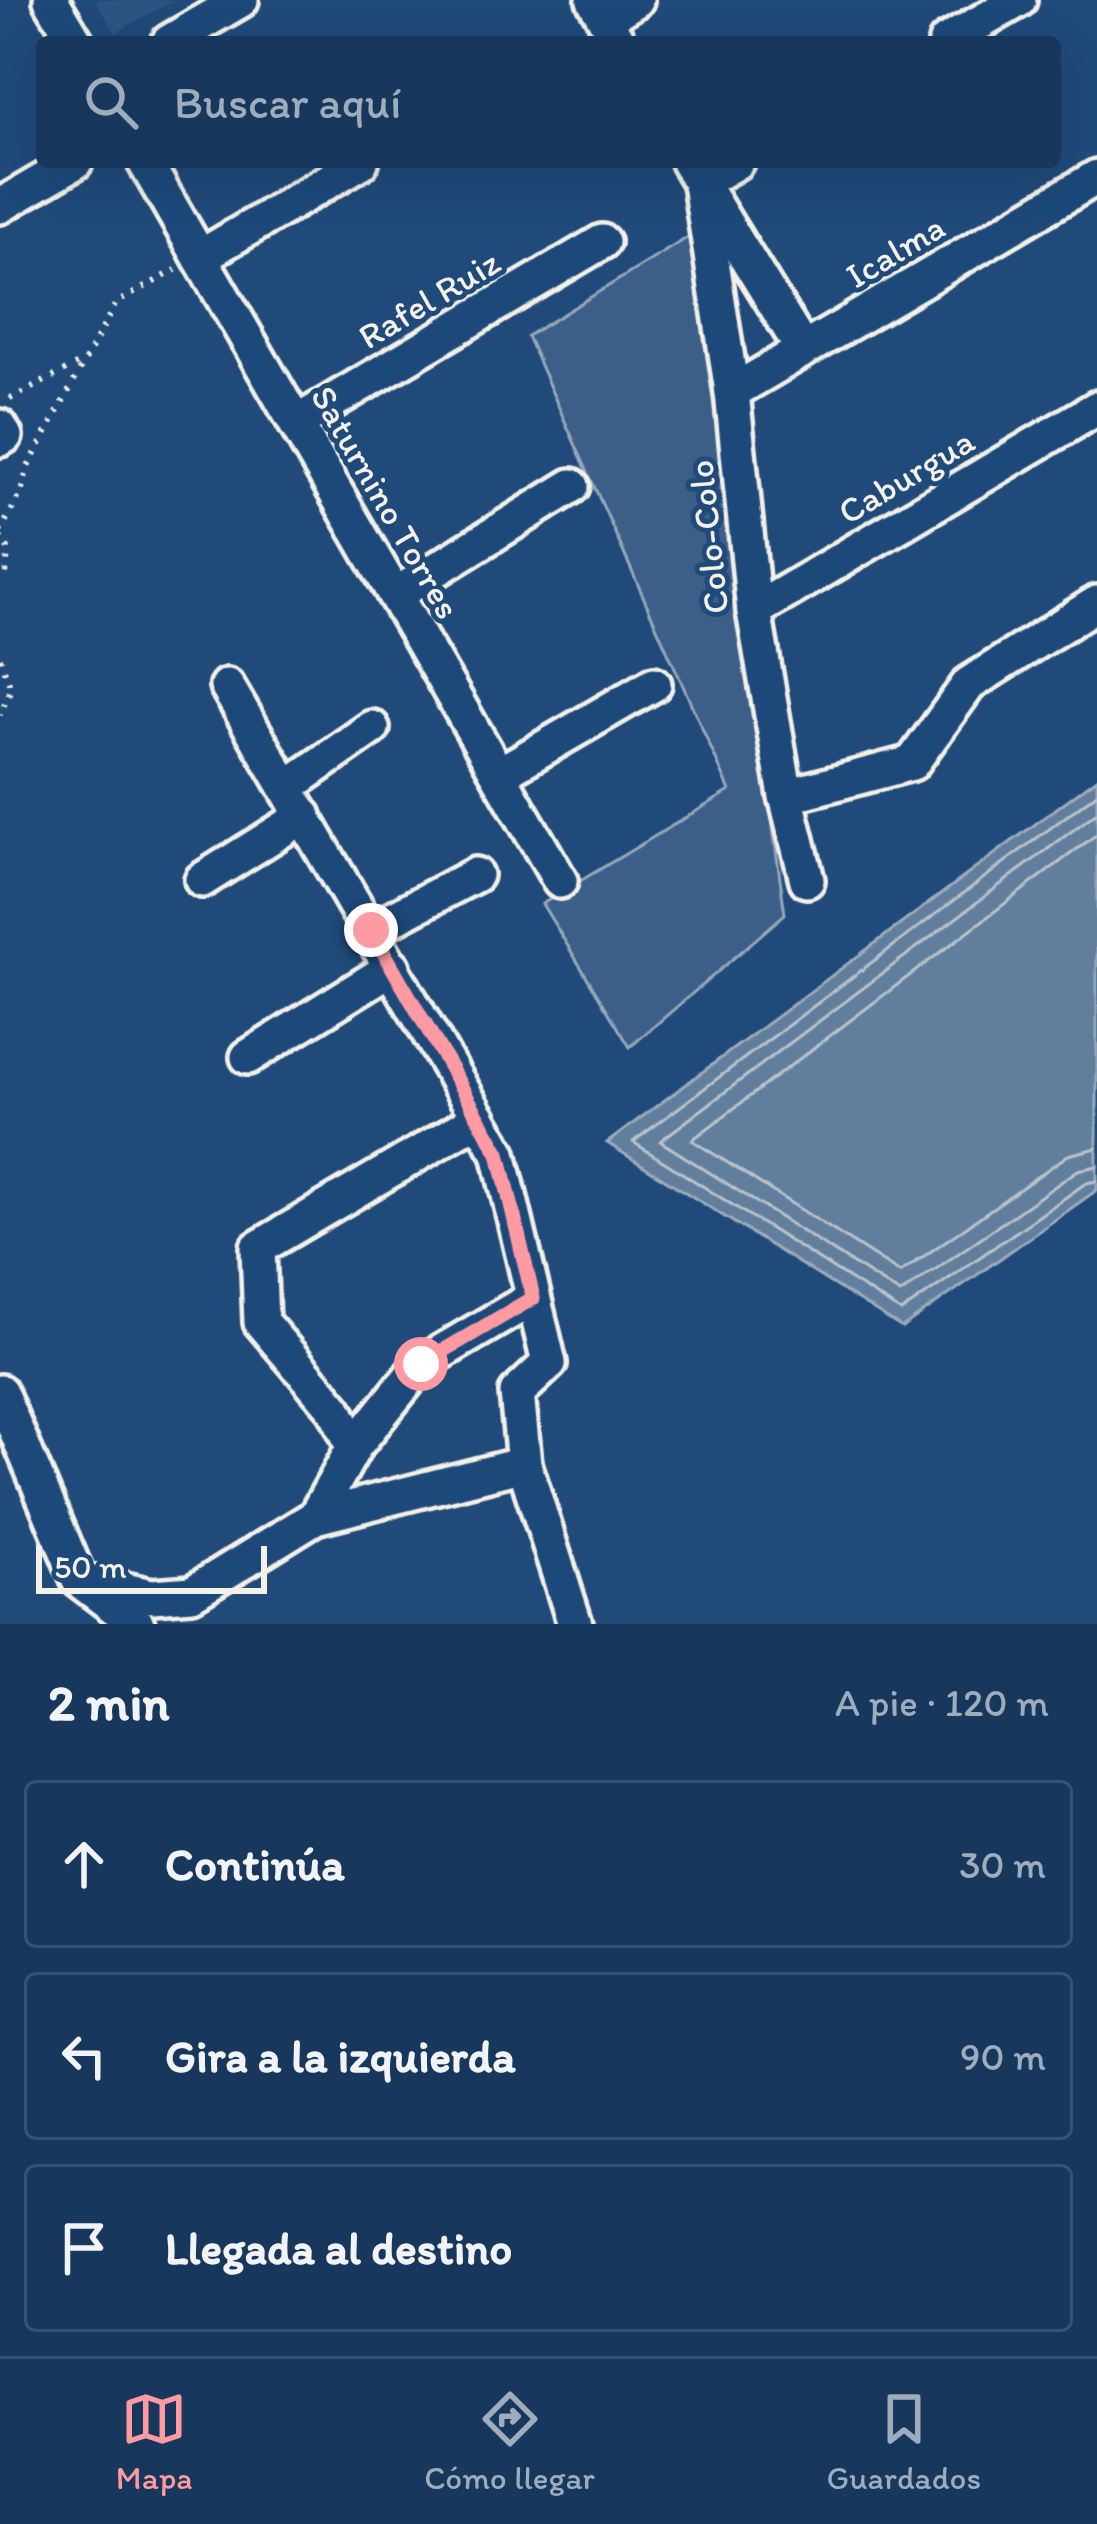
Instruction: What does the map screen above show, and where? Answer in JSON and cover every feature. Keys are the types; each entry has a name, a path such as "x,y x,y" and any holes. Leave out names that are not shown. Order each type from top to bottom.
{"street":[{"path":"52,0 73,36"},
{"path":"179,36 241,0"},
{"path":"606,20 636,0"},
{"path":"956,36 1019,0"},
{"path":"0,206 65,168"},
{"name":"Saturnino Torres","path":"148,168 560,881"},
{"path":"200,257 351,168"},
{"path":"694,172 803,350"},
{"name":"Colo-Colo","path":"694,172 732,392 754,611 785,796 807,880"},
{"name":"Icalma","path":"732,392 1097,177"},
{"name":"Rafel Ruiz","path":"296,423 602,242"},
{"name":"Caburgua","path":"754,611 1097,408"},
{"path":"395,595 572,486"},
{"path":"785,796 912,763 969,684 1097,603"},
{"path":"499,774 654,684"},
{"path":"226,686 499,1153 549,1363 518,1393 524,1464 574,1624"},
{"path":"287,787 372,728"},
{"path":"202,880 304,817"},
{"path":"371,930 475,875"},
{"path":"248,1058 393,967"},
{"path":"354,1447 335,1409 261,1322 258,1248 479,1118"},
{"path":"315,1517 354,1447 421,1364 533,1298"},
{"path":"0,1392 79,1580 137,1624"},
{"path":"79,1580 152,1596 192,1593 315,1517 524,1464"}],"path":[{"path":"0,578 6,574 8,549 0,535 82,362 116,303 200,257"},
{"path":"1,427 82,362"},
{"path":"0,658 11,688 0,715"}],"shaded area":[{"path":"95,0 174,0 116,33"},
{"path":"690,236 785,914 630,1047 542,904 730,791 527,336"}],"water":[{"path":"1097,778 1097,1190 902,1328 607,1143"}],"route":[{"path":"371,930 499,1153 533,1298 421,1364"}]}
